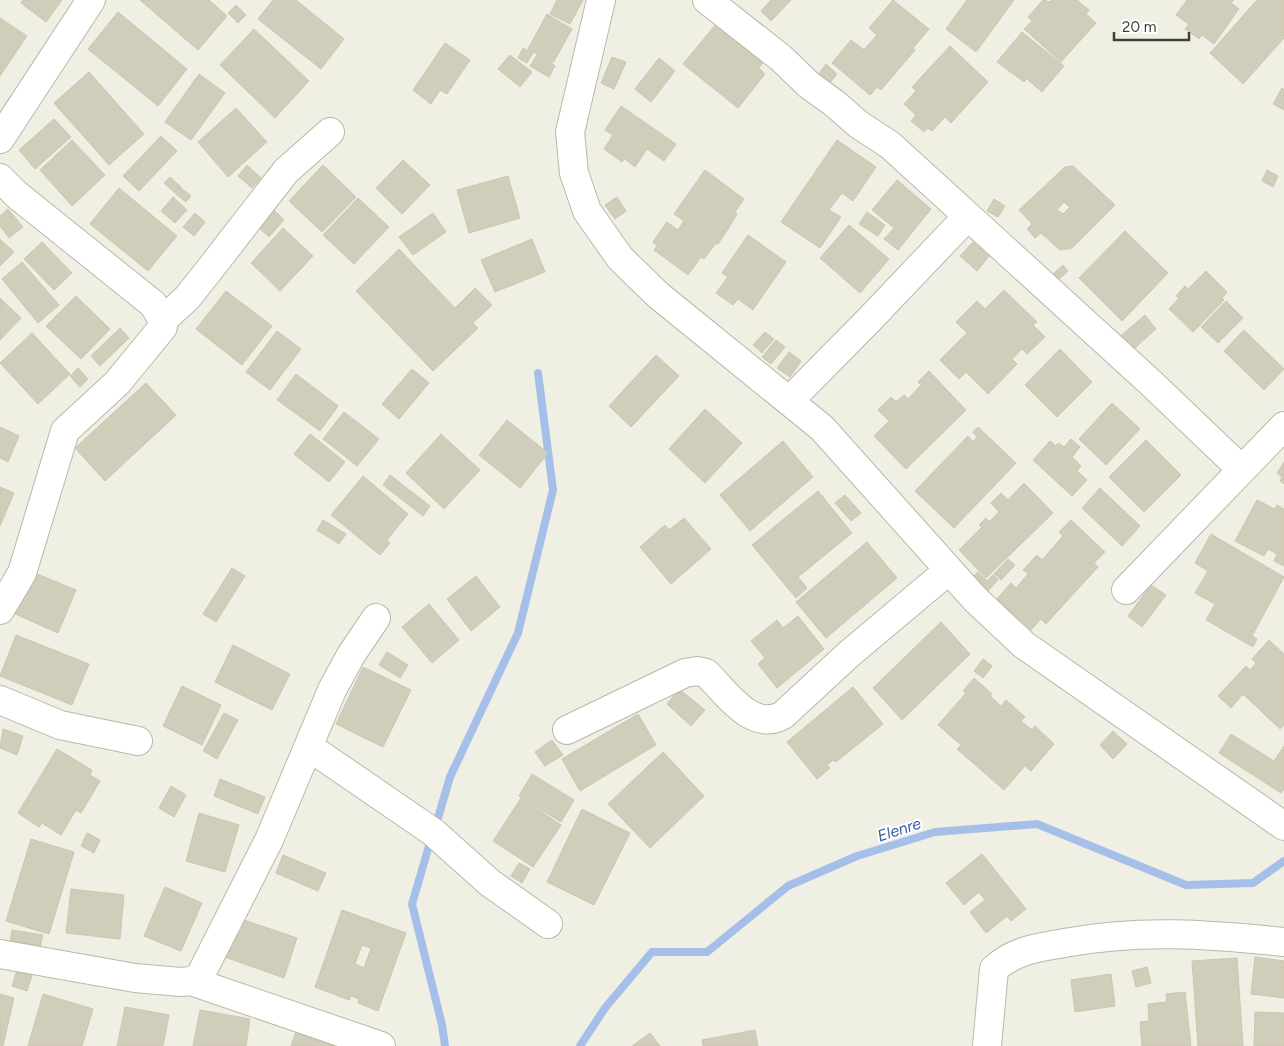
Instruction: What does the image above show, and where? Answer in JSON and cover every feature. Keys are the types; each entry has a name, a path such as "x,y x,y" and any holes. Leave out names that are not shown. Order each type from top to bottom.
{"street":[{"path":"0,139 91,0"},
{"path":"601,0 570,132 574,173 587,210 620,258 658,295 822,428 975,599 1024,645 1284,826"},
{"path":"707,0 781,58 809,85 858,124 890,145 1151,383 1241,469"},
{"path":"163,320 186,298 210,269 286,171 330,132"},
{"path":"0,178 17,195 153,304 163,320 163,326 117,383 65,431 22,573 0,610"},
{"path":"789,401 967,217"},
{"path":"1126,590 1284,426"},
{"path":"567,730 685,673 697,671 706,673 756,719 774,720 783,716 849,654 950,570"},
{"path":"191,981 200,976 256,869 332,690 351,655 376,618"},
{"path":"0,700 60,725 138,741"},
{"path":"309,747 434,832 490,883 548,924"},
{"path":"987,1046 994,969 1006,958 1022,951 1084,939 1152,933 1199,933 1284,942"},
{"path":"0,954 135,978 191,981 381,1046"}],"building":[{"path":"23,0 62,0 46,22 21,3"},
{"path":"140,0 209,0 227,16 198,50"},
{"path":"273,0 296,0 344,39 321,69 258,19"},
{"path":"557,0 583,0 570,24 550,14"},
{"path":"771,0 791,0 771,21 761,11"},
{"path":"893,0 929,29 913,48 915,50 881,90 877,87 870,95 832,63 851,40 864,50 877,35 869,28"},
{"path":"967,0 1014,0 976,52 946,29"},
{"path":"1043,0 1050,2 1052,0 1077,0 1089,10 1086,14 1096,23 1061,62 1024,29 1032,21 1028,17"},
{"path":"1187,0 1234,0 1231,3 1239,9 1214,44 1202,35 1199,39 1185,29 1189,24 1176,15"},
{"path":"1257,0 1284,0 1284,38 1243,84 1210,53"},
{"path":"236,5 246,15 238,23 228,13"},
{"path":"118,12 187,69 158,106 88,49"},
{"path":"547,14 572,29 553,63 528,49"},
{"path":"0,18 27,36 0,76"},
{"path":"717,23 764,61 759,68 765,74 738,108 683,64"},
{"path":"254,29 309,81 275,118 220,65"},
{"path":"1022,32 1064,66 1042,92 1027,79 1024,82 997,62"},
{"path":"445,43 470,60 447,94 440,90 431,104 413,90"},
{"path":"950,46 988,82 951,123 945,117 932,131 928,128 924,132 911,121 916,115 904,104 916,91 912,87"},
{"path":"523,48 533,53 527,63 518,58"},
{"path":"510,55 532,72 520,87 498,69"},
{"path":"537,55 555,66 549,77 530,66"},
{"path":"612,57 626,62 614,89 601,83"},
{"path":"659,58 675,71 651,102 635,89"},
{"path":"826,64 837,74 829,84 818,75"},
{"path":"89,72 144,134 109,165 54,103"},
{"path":"199,74 225,93 191,140 165,122"},
{"path":"1282,88 1284,90 1284,110 1273,104"},
{"path":"621,106 676,144 664,161 647,149 635,167 625,159 622,162 604,149 613,135 605,130"},
{"path":"236,108 267,142 228,177 198,142"},
{"path":"54,119 71,137 35,169 19,150"},
{"path":"161,136 177,151 139,191 123,176"},
{"path":"72,140 105,175 72,206 40,170"},
{"path":"837,140 876,167 853,201 842,193 829,210 841,217 820,248 781,222"},
{"path":"403,160 430,185 402,214 376,188"},
{"path":"247,165 261,178 252,188 238,176"},
{"path":"323,165 356,197 322,232 289,201"},
{"path":"1073,166 1115,205 1072,248 1060,250 1041,233 1035,238 1027,229 1032,224 1019,210 1065,167","holes":["1064,202 1070,207 1063,214 1057,210"]},
{"path":"705,170 744,199 718,244 716,243 704,259 701,257 688,275 654,250 657,246 653,242 667,222 678,230 684,221 674,214"},
{"path":"1267,170 1278,176 1273,187 1262,181"},
{"path":"508,176 520,218 469,233 457,190"},
{"path":"170,177 181,187 175,193 164,183"},
{"path":"897,180 931,209 898,250 884,239 894,228 872,210"},
{"path":"119,188 177,236 148,271 90,224"},
{"path":"181,188 191,196 186,202 176,194"},
{"path":"173,197 187,210 175,223 161,211"},
{"path":"617,197 626,211 615,219 605,205"},
{"path":"358,198 389,227 354,264 323,235"},
{"path":"994,199 1005,206 998,217 987,211"},
{"path":"8,209 23,227 9,238 0,226 0,216"},
{"path":"273,209 284,220 269,237 257,226"},
{"path":"867,212 885,225 878,236 859,224"},
{"path":"195,213 205,222 194,236 183,227"},
{"path":"433,213 446,232 413,255 399,237"},
{"path":"849,225 889,259 860,293 820,258"},
{"path":"283,228 313,256 280,291 251,263"},
{"path":"1125,231 1168,273 1122,321 1079,278"},
{"path":"748,235 786,262 753,310 738,299 733,305 716,293 728,277 722,273"},
{"path":"0,239 14,252 0,266"},
{"path":"532,239 545,272 495,292 481,260"},
{"path":"42,242 72,273 54,290 24,259"},
{"path":"973,242 989,256 977,271 960,256"},
{"path":"399,249 455,308 475,288 492,305 473,323 478,328 433,371 356,291"},
{"path":"22,262 59,305 38,323 2,279"},
{"path":"1063,265 1068,271 1056,282 1051,276"},
{"path":"1206,271 1227,292 1222,298 1224,300 1193,332 1169,309 1179,298 1176,296 1185,286 1188,289"},
{"path":"1004,290 1037,322 1033,325 1045,337 1027,354 1022,349 1012,359 1017,364 988,394 966,372 959,379 940,360 967,333 956,322 977,301 985,309"},
{"path":"226,291 272,326 242,365 196,329"},
{"path":"76,296 110,329 81,359 46,326"},
{"path":"0,298 21,318 0,340"},
{"path":"1226,301 1243,318 1218,343 1201,327"},
{"path":"1145,315 1156,329 1129,353 1117,339"},
{"path":"120,328 129,338 100,366 91,356"},
{"path":"1244,330 1284,369 1264,390 1224,351"},
{"path":"277,331 301,349 270,390 246,372"},
{"path":"765,332 774,339 762,353 753,345"},
{"path":"32,333 70,374 38,404 0,363"},
{"path":"776,340 785,347 771,364 762,357"},
{"path":"1060,349 1092,382 1057,417 1025,385"},
{"path":"789,352 801,361 790,377 777,368"},
{"path":"656,355 679,376 631,427 609,406"},
{"path":"78,368 88,379 80,387 70,376"},
{"path":"412,369 429,383 399,419 382,404"},
{"path":"929,371 966,410 906,469 874,436 889,421 878,410 891,397 896,402 904,395 908,399 921,385 918,382"},
{"path":"296,374 338,406 320,431 277,400"},
{"path":"146,383 176,415 105,481 75,448"},
{"path":"1112,403 1140,429 1106,465 1079,439"},
{"path":"705,409 742,443 705,483 669,449"},
{"path":"344,412 379,439 357,466 323,439"},
{"path":"507,420 548,453 520,488 479,455"},
{"path":"0,427 19,436 8,462 0,458"},
{"path":"978,427 1016,463 954,528 915,491 968,436 973,442 977,437 973,432"},
{"path":"310,434 345,462 329,482 294,454"},
{"path":"441,434 480,470 444,509 406,473"},
{"path":"1071,439 1080,447 1072,457 1081,466 1077,471 1087,480 1072,496 1033,460 1050,441 1056,446 1058,443 1064,447"},
{"path":"1146,440 1181,475 1144,512 1109,477"},
{"path":"783,441 813,477 750,531 720,495"},
{"path":"1284,462 1284,484 1280,481 1282,477 1277,473"},
{"path":"390,475 430,506 423,516 383,485"},
{"path":"363,476 408,514 387,540 390,543 380,555 331,515"},
{"path":"1024,483 1053,513 986,578 959,550 982,527 979,525 986,518 989,522 999,512 991,503 1001,493 1008,500"},
{"path":"0,487 14,493 0,526"},
{"path":"1100,488 1140,526 1122,546 1082,508"},
{"path":"818,491 852,533 798,577 807,588 796,598 752,545"},
{"path":"845,495 861,513 851,521 835,503"},
{"path":"1257,500 1275,509 1277,505 1284,509 1284,566 1274,561 1277,554 1268,549 1264,556 1235,541"},
{"path":"684,518 711,549 671,584 640,547 665,525 669,530"},
{"path":"323,520 346,534 339,544 317,530"},
{"path":"1071,520 1105,552 1094,563 1098,567 1046,624 1041,619 1031,630 997,599 1011,583 1016,588 1028,574 1023,570 1037,555 1042,560 1063,536 1059,532"},
{"path":"1211,534 1284,577 1252,636 1257,639 1253,647 1206,620 1215,604 1195,593 1208,571 1195,563"},
{"path":"867,542 897,578 826,638 796,602"},
{"path":"1008,559 1015,565 1001,580 994,574"},
{"path":"232,568 245,576 216,622 203,614"},
{"path":"30,571 76,590 58,633 13,613"},
{"path":"978,572 987,581 993,575 998,580 984,595 969,581"},
{"path":"476,576 500,607 471,631 447,599"},
{"path":"1151,585 1166,595 1142,627 1128,616"},
{"path":"429,604 459,640 432,663 402,627"},
{"path":"798,616 824,649 777,688 758,664 765,658 751,641 777,620 783,628"},
{"path":"941,622 970,654 902,720 873,688"},
{"path":"16,635 89,664 72,705 0,676"},
{"path":"1269,640 1284,654 1284,725 1280,729 1243,694 1231,708 1218,696 1246,666 1250,670 1256,663 1252,659"},
{"path":"233,645 290,674 272,710 215,682"},
{"path":"387,652 408,665 400,678 379,665"},
{"path":"983,659 992,666 983,678 974,671"},
{"path":"363,667 411,690 383,747 336,724"},
{"path":"974,678 992,694 990,696 1001,706 1006,700 1025,717 1021,721 1032,730 1035,726 1054,744 1031,771 1025,766 1004,790 957,749 961,745 938,725 966,693 963,691"},
{"path":"182,686 221,705 202,745 163,726"},
{"path":"853,687 883,724 836,762 833,760 827,765 830,768 817,779 787,742"},
{"path":"679,689 705,710 691,726 667,704"},
{"path":"224,713 238,720 217,759 203,751"},
{"path":"638,714 656,745 580,791 562,759"},
{"path":"3,729 23,736 17,755 0,748"},
{"path":"1113,731 1127,744 1113,759 1100,745"},
{"path":"1231,734 1274,761 1284,746 1284,789 1281,793 1219,753"},
{"path":"552,740 563,755 545,766 535,752"},
{"path":"57,749 92,770 90,775 100,781 81,813 76,810 61,835 42,823 39,827 18,813"},
{"path":"663,752 704,796 650,848 608,804"},
{"path":"532,774 574,800 561,822 519,796"},
{"path":"220,779 265,797 258,814 214,796"},
{"path":"171,786 186,795 174,817 159,808"},
{"path":"521,798 561,825 533,867 493,841"},
{"path":"582,809 630,833 594,905 547,882"},
{"path":"199,813 239,825 225,872 186,861"},
{"path":"87,833 100,840 94,853 81,846"},
{"path":"31,839 74,852 49,934 6,921"},
{"path":"982,854 1026,909 1011,921 1007,916 986,933 970,912 985,900 979,892 964,905 946,883"},
{"path":"283,855 326,873 318,891 276,873"},
{"path":"519,863 530,869 522,883 511,876"},
{"path":"165,887 202,903 181,951 144,936"},
{"path":"71,889 124,895 120,939 66,933"},
{"path":"342,910 406,933 378,1011 358,1003 359,999 351,996 349,1000 315,987","holes":["362,945 371,948 364,968 355,964"]},
{"path":"235,917 297,938 284,978 222,956"},
{"path":"12,930 43,935 40,947 10,942"},
{"path":"1255,957 1284,961 1284,998 1251,994"},
{"path":"1237,958 1243,1046 1198,1046 1192,961"},
{"path":"18,967 33,972 27,991 12,986"},
{"path":"1147,967 1151,983 1136,987 1132,971"},
{"path":"1111,974 1115,1006 1075,1012 1071,980"},
{"path":"1185,992 1191,1046 1142,1046 1140,1022 1149,1021 1148,1004 1167,1002 1166,994"},
{"path":"0,994 14,998 3,1046 0,1046"},
{"path":"43,994 93,1009 82,1046 28,1046"},
{"path":"125,1007 169,1015 163,1046 117,1046"},
{"path":"200,1010 250,1019 246,1046 193,1046"},
{"path":"1255,1012 1284,1013 1284,1046 1254,1046"},
{"path":"297,1029 336,1043 335,1046 291,1046"},
{"path":"755,1030 758,1046 703,1046 702,1040"},
{"path":"650,1033 660,1046 632,1046"}],"waterway":[{"path":"435,828 450,777 518,633 553,490 538,373"},
{"name":"Elenre","path":"580,1046 605,1008 652,952 707,952 788,886 857,856 935,832 1037,824 1186,885 1253,883 1284,861"},
{"path":"431,839 412,904 442,1025 445,1046"}]}
